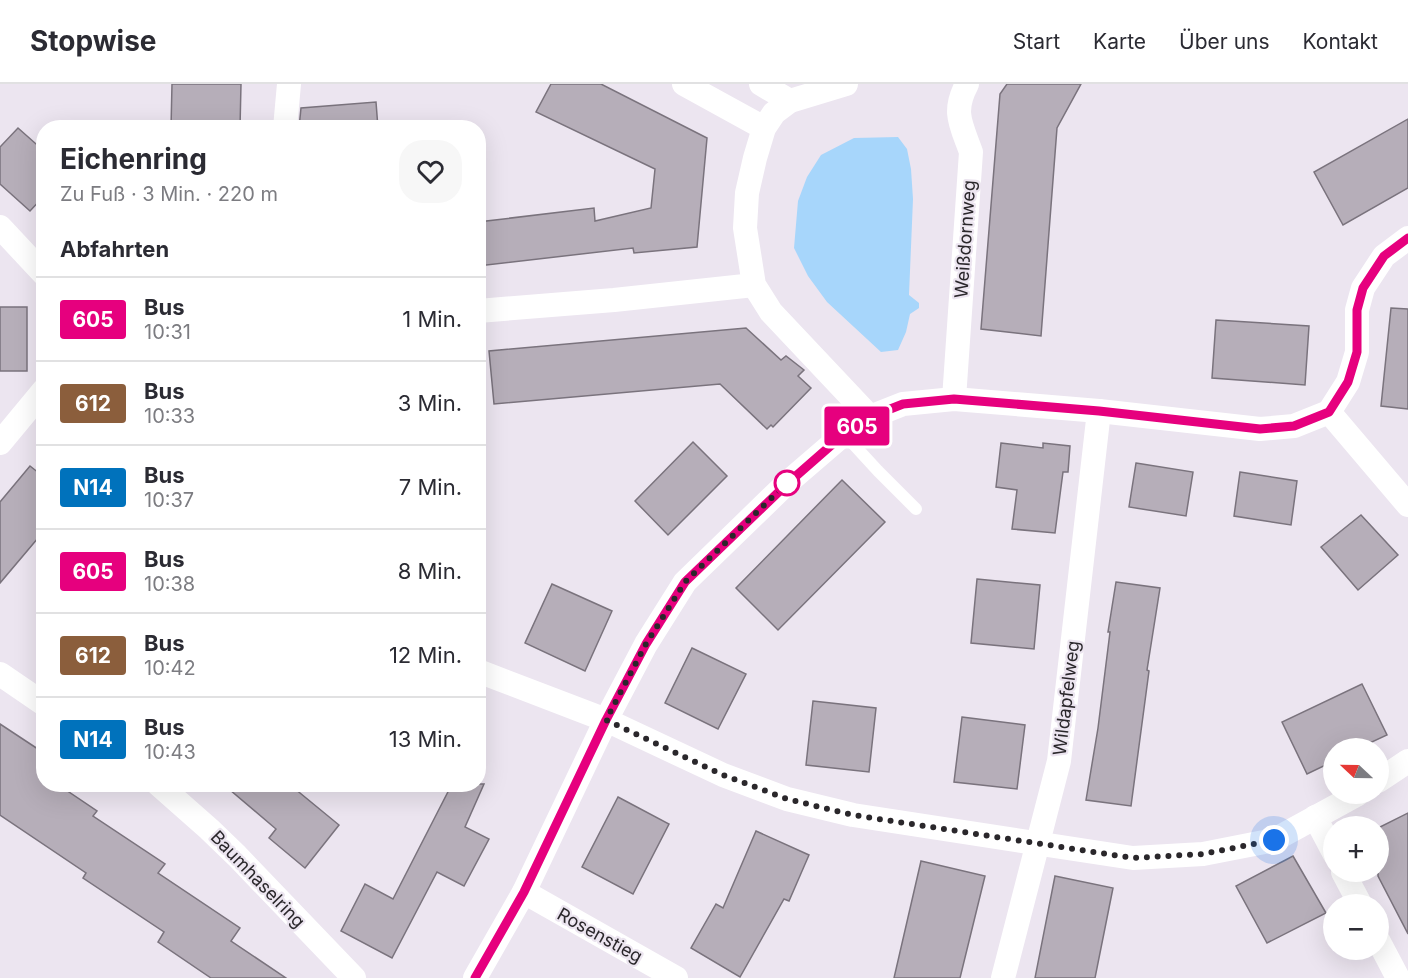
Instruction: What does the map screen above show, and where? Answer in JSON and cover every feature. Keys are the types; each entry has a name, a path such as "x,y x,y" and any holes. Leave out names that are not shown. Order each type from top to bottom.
{"street":[{"path":"286,120 289,84"},
{"path":"684,84 764,128"},
{"path":"760,84 790,101"},
{"path":"846,84 790,101 774,113 764,128 754,158 747,193 745,228 754,285 771,312 870,417"},
{"name":"Weißdornweg","path":"954,399 971,152 958,116 960,96 967,84"},
{"path":"0,227 36,265"},
{"path":"476,978 524,892 606,720 646,644 685,582 788,483 844,434 870,417 903,404 954,399 1099,411 1260,429 1294,426 1329,412 1348,382 1357,352 1357,310 1363,288 1384,256 1408,238"},
{"path":"486,310 754,285"},
{"path":"0,443 36,400"},
{"name":"Wildapfelweg","path":"1003,978 1059,762 1099,411"},
{"path":"1329,412 1408,505"},
{"path":"0,674 36,699"},
{"path":"486,675 606,720 723,775 787,799 853,815 1133,858 1203,854 1274,840 1339,804"},
{"path":"1389,773 1408,760"},
{"name":"Baumhaselring","path":"167,792 237,856 354,978"},
{"path":"1315,817 1323,832"},
{"name":"Rosenstieg","path":"524,892 676,978"},
{"path":"1389,960 1398,978"}],"lane":[{"path":"844,434 916,509"}],"water":[{"path":"898,137 907,149 911,169 913,199 909,295 919,303 919,308 910,314 906,332 898,350 881,352 827,302 808,276 794,248 798,201 807,177 821,155 854,138"}],"building":[{"path":"172,84 241,84 240,120 171,120"},
{"path":"551,84 601,84 707,138 697,247 634,253 633,248 486,265 486,221 594,208 595,221 651,208 655,169 536,112"},
{"path":"1007,84 1081,84 1057,128 1041,336 981,329 1000,94"},
{"path":"376,102 377,120 300,120 301,108"},
{"path":"1408,119 1408,188 1343,225 1314,172"},
{"path":"18,128 36,144 36,205 30,211 0,184 0,147"},
{"path":"0,307 27,307 27,371 0,371"},
{"path":"1391,308 1408,309 1408,409 1381,406"},
{"path":"1216,320 1309,326 1305,385 1212,378"},
{"path":"746,328 781,360 786,356 804,370 798,376 811,388 773,427 771,425 767,429 720,384 494,404 489,351"},
{"path":"693,442 727,476 668,535 635,501"},
{"path":"1001,443 1043,448 1043,443 1070,446 1068,472 1063,472 1055,533 1012,529 1017,490 996,487"},
{"path":"1136,463 1193,472 1186,516 1129,507"},
{"path":"30,466 36,471 36,540 0,583 0,502"},
{"path":"1240,472 1297,481 1291,525 1234,516"},
{"path":"842,480 885,522 778,630 736,588"},
{"path":"1361,515 1398,555 1358,590 1321,547"},
{"path":"977,579 1040,585 1034,649 971,643"},
{"path":"1116,582 1160,588 1147,670 1149,671 1131,806 1086,800 1098,728 1110,632 1108,632"},
{"path":"552,584 612,611 585,671 525,643"},
{"path":"692,648 746,674 718,729 665,703"},
{"path":"1362,684 1387,735 1381,738 1323,738 1323,766 1307,774 1282,722"},
{"path":"813,701 876,708 869,772 806,765"},
{"path":"962,717 1025,725 1017,789 954,782"},
{"path":"0,724 36,748 36,792 69,792 97,811 93,816 165,864 158,873 240,928 231,941 286,978 211,978 158,942 164,932 83,878 86,873 0,815"},
{"path":"232,792 299,792 339,825 305,868 269,838 276,829"},
{"path":"448,792 480,792 465,827 489,839 464,886 437,872 392,958 341,931 365,884 393,899"},
{"path":"618,797 669,824 633,894 582,867"},
{"path":"1408,813 1408,934 1381,882 1389,882 1389,822"},
{"path":"756,831 809,855 789,901 784,899 740,977 691,948 716,904 723,908"},
{"path":"1293,856 1323,908 1323,915 1267,943 1236,886"},
{"path":"921,861 985,876 960,978 894,978"},
{"path":"1055,876 1113,888 1095,978 1035,978"}],"bus line":[{"name":"605","path":"475,978 524,892 606,720 646,644 685,582 788,483 844,434 870,417 903,404 954,399 1099,411 1260,429 1294,426 1329,412 1348,382 1357,352 1357,310 1363,288 1384,256 1408,238"}],"route":[{"path":"787,483 685,582 646,644 606,720 723,775 787,799 853,815 1133,858 1203,854 1274,840"}]}
